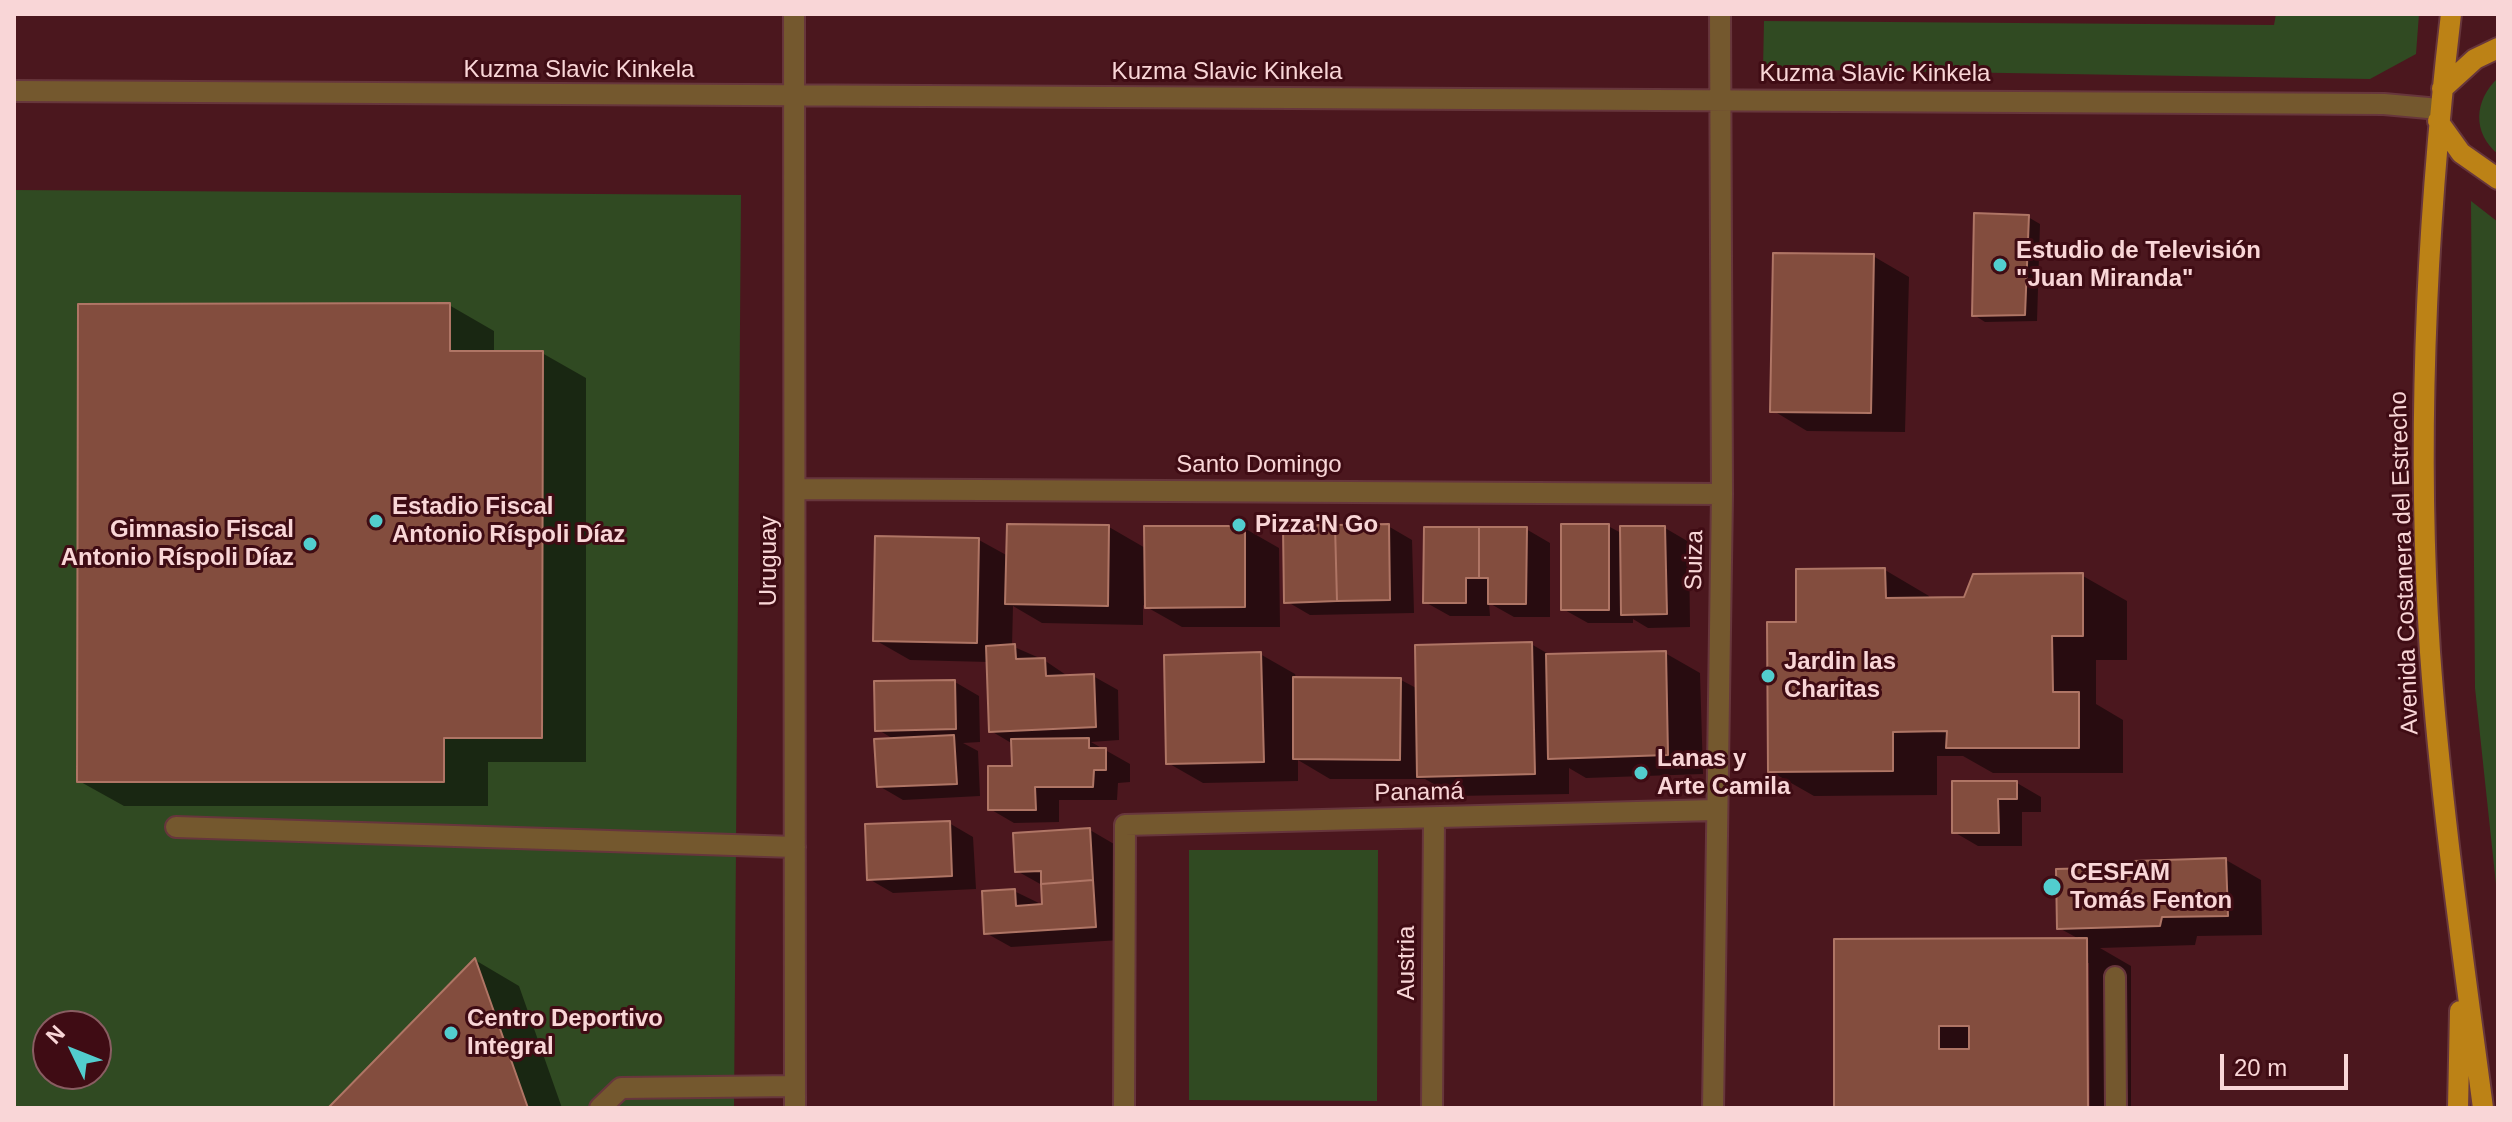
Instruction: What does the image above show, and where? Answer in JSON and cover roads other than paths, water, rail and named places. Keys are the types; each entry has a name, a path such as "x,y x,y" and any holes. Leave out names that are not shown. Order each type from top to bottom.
{"main road":[{"name":"Avenida Costanera del Estrecho","path":"2451,14 2440,106 2424,372 2424,503 2430,652 2443,799 2483,1108"},
{"path":"2498,48 2475,59 2440,106 2461,153 2498,179"},
{"path":"2458,1108 2462,947"}],"street":[{"name":"Uruguay","path":"794,14 791,98 796,489 795,1108"},
{"name":"Suiza","path":"1713,1108 1722,494 1720,14"},
{"name":"Kuzma Slavic Kinkela","path":"14,91 791,98 1719,98 2440,106"},
{"name":"Santo Domingo","path":"796,489 1722,494"},
{"name":"Panamá","path":"1124,1108 1125,825 1715,810"},
{"name":"Austria","path":"1432,1108 1434,819"},
{"path":"176,827 795,847"},
{"path":"2115,977 2116,1108"},
{"path":"600,1108 621,1088 795,1086"}],"place":[{"name":"Estudio de Televisión \"Juan Miranda\"","path":"2000,265"},
{"name":"Estadio Fiscal Antonio Ríspoli Díaz","path":"376,521"},
{"name":"Pizza'N Go","path":"1239,525"},
{"name":"Gimnasio Fiscal Antonio Ríspoli Díaz","path":"310,544"},
{"name":"Jardin las Charitas","path":"1768,676"},
{"name":"Lanas y Arte Camila","path":"1641,773"},
{"name":"CESFAM Tomás Fenton","path":"2052,887"},
{"name":"Centro Deportivo Integral","path":"451,1033"}]}
